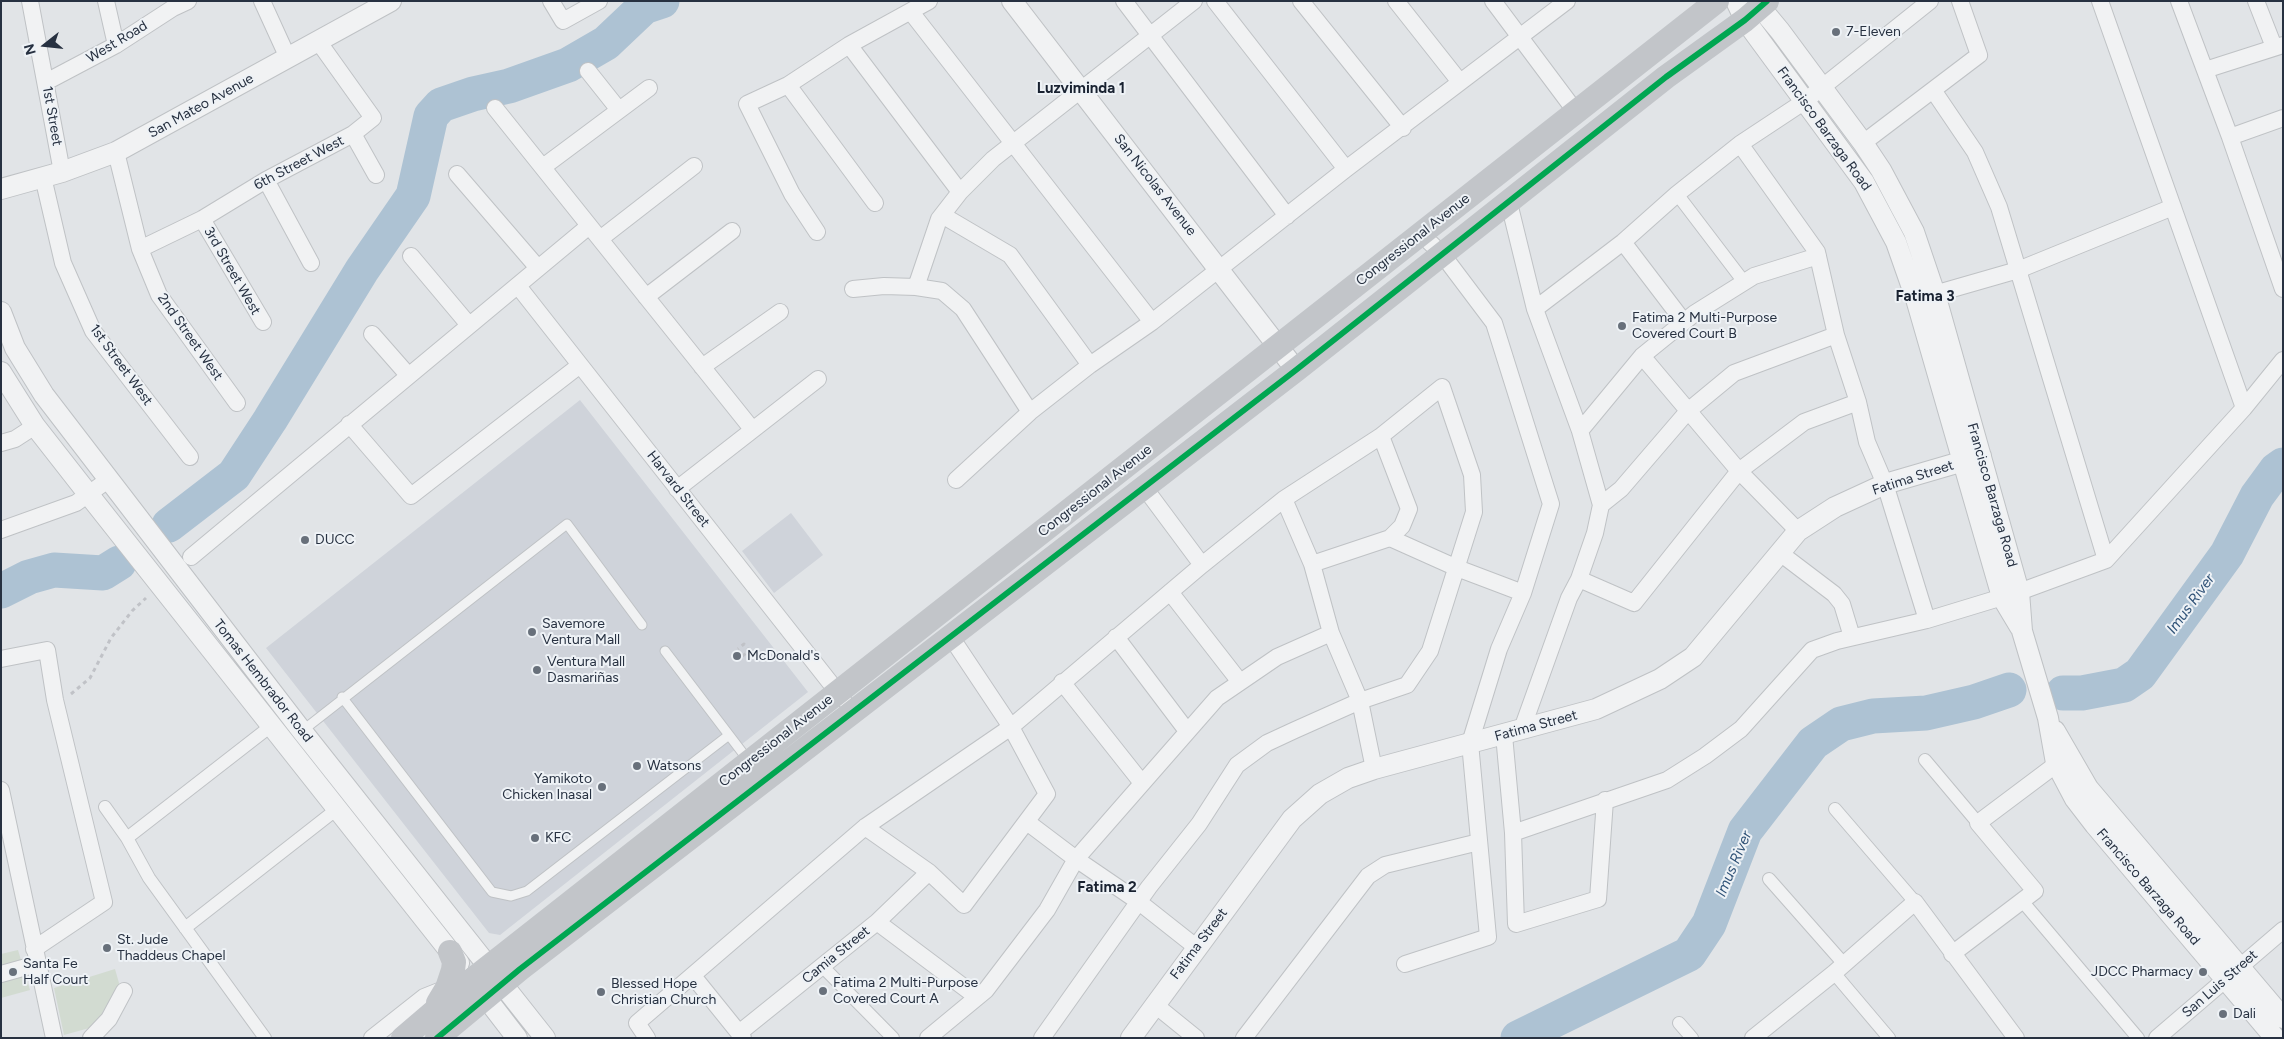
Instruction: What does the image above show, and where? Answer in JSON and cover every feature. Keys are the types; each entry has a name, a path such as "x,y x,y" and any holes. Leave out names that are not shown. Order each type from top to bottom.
{"main road":[{"name":"Congressional Avenue","path":"403,1038 434,1027 488,982 757,772 838,693 1717,1"},
{"name":"Congressional Avenue","path":"757,772 854,713 1509,203 1752,6"},
{"path":"434,1027 454,962 450,952"}],"street":[{"name":"1st Street","path":"30,1 62,172"},
{"path":"106,1 116,45"},
{"name":"West Road","path":"46,82 116,45 172,4 188,1"},
{"path":"262,1 288,58"},
{"name":"San Mateo Avenue","path":"1,190 62,172 116,152 391,1"},
{"path":"551,1 563,22 599,1"},
{"path":"817,232 792,194 747,104 788,85 850,45 929,1"},
{"name":"San Nicolas Avenue","path":"1012,1 1296,370"},
{"path":"1124,1 1287,216"},
{"path":"916,287 942,215 960,192 993,159 1194,1"},
{"path":"1216,1 1346,169"},
{"path":"1301,1 1403,128"},
{"path":"1396,1 1460,82"},
{"path":"1493,1 1576,112"},
{"path":"956,480 1030,412 1090,365 1152,322 1346,169 1403,128 1567,1"},
{"path":"1535,309 1623,242 1677,194 1740,144 1805,101 1930,1"},
{"path":"1863,143 1979,55 1960,1"},
{"path":"2100,1 2244,408"},
{"path":"2179,1 2230,137 2283,289"},
{"path":"2205,70 2278,46 2256,1"},
{"name":"Francisco Barzaga Road","path":"1752,6 1821,88 1863,143 1881,170 1914,232 1926,297 2010,594 2048,720 2075,799 2090,818 2234,973 2283,1018"},
{"name":"Francisco Barzaga Road","path":"1752,6 1805,101 1864,182 1926,297"},
{"path":"911,12 1014,142 1152,322"},
{"name":"6th Street West","path":"140,249 202,219 266,180 354,134 373,118 318,41"},
{"path":"850,45 960,192"},
{"path":"588,72 619,110"},
{"path":"788,85 875,203"},
{"path":"543,167 649,88"},
{"path":"1933,90 1959,125 1988,178 2018,270 2106,560"},
{"path":"495,108 752,429"},
{"path":"2230,137 2283,118"},
{"path":"354,134 376,175"},
{"path":"1740,144 1818,256 1836,335 1858,402 1868,442 1885,484 1926,620"},
{"name":"2nd Street West","path":"116,152 140,249 159,295 237,403"},
{"path":"600,239 694,166"},
{"path":"457,174 538,268"},
{"name":"1st Street West","path":"43,177 63,263 93,331 190,457"},
{"path":"266,180 311,263"},
{"path":"1677,194 1744,282"},
{"path":"1509,203 1535,309 1580,431 1600,506 1594,533 1579,579 1569,598 1542,669 1513,732 1516,924 1598,899 1604,800"},
{"path":"1926,297 2018,270 2173,207"},
{"path":"942,215 1010,255 1090,365"},
{"name":"3rd Street West","path":"202,219 263,322"},
{"path":"191,557 589,226"},
{"path":"646,297 732,231"},
{"path":"1405,964 1488,937 1470,743 1499,649 1524,593 1551,504 1494,323 1442,254 1421,234"},
{"path":"1623,242 1684,322"},
{"path":"411,256 469,325"},
{"path":"1580,431 1642,356 1684,322 1754,276 1818,256"},
{"name":"Harvard Street","path":"518,286 854,713"},
{"path":"853,289 884,286 916,287 942,291 964,309 1030,412"},
{"name":"Tomas Hembrador Road","path":"1,312 15,348 44,395 302,731 488,982 518,1038"},
{"path":"702,367 780,312"},
{"path":"372,334 408,375"},
{"path":"1600,506 1621,489 1688,411 1734,373 1836,335"},
{"path":"1642,356 1739,471 1798,531"},
{"path":"1514,833 1604,800 1668,780 1705,756 1741,728 1812,650 1852,637 1926,620 2010,594 2106,560 2244,408 2283,360"},
{"path":"349,424 411,496 580,365"},
{"name":"Tomas Hembrador Road","path":"1,372 35,426 88,495 450,952 488,982 545,1038"},
{"path":"678,489 818,378"},
{"path":"648,1038 636,1023 865,827 1011,727 1202,565 1284,499 1381,436 1442,387 1472,475 1474,512 1430,652 1407,685 1360,701 1268,743 1237,764 1199,824 1139,902 1042,1038"},
{"path":"1579,579 1634,603 1739,471 1804,422 1858,402"},
{"path":"1,443 15,439 35,426"},
{"path":"1312,564 1390,538 1402,526 1409,509 1381,436"},
{"name":"Fatima Street","path":"1131,1038 1154,1004 1292,819 1320,794 1348,778 1374,769 1596,709 1660,679 1693,656 1798,531 1836,507 1885,484 1972,459"},
{"path":"1,530 65,508 88,495 108,480"},
{"path":"1144,487 1202,565"},
{"path":"1284,499 1312,564 1331,633 1360,701 1374,769"},
{"path":"1390,538 1457,568 1524,593"},
{"path":"1780,553 1834,594 1842,604 1852,637"},
{"path":"1170,592 1240,682"},
{"path":"928,1038 986,990 1047,910 1076,859 1217,698 1277,657 1331,633"},
{"path":"865,827 928,872 964,905 1047,794 1011,727 951,637"},
{"path":"1116,637 1187,731"},
{"path":"1,659 47,650 55,700 104,902 36,956 1,974"},
{"path":"1062,682 1142,783"},
{"path":"127,838 271,726"},
{"path":"1978,823 2062,759"},
{"path":"1925,760 2036,891 1952,954"},
{"path":"1,790 54,1038"},
{"path":"105,807 127,838 149,878 265,1038"},
{"path":"185,928 337,809"},
{"path":"1835,809 1915,902 2016,1038"},
{"path":"1027,822 1076,859 1139,902 1196,947"},
{"path":"1244,1038 1368,876 1385,865 1479,842"},
{"name":"Camia Street","path":"741,1035 877,922 928,872"},
{"path":"1768,879 1839,969 1889,1038"},
{"path":"1753,1038 1839,969 1915,902"},
{"path":"2023,902 2138,1038"},
{"path":"877,922 978,998"},
{"name":"San Luis Street","path":"2157,1038 2283,930"},
{"path":"822,966 893,1038"},
{"name":"Francisco Barzaga Road","path":"2234,973 2275,1038"},
{"path":"693,976 741,1035"},
{"name":"Congressional Avenue","path":"372,1038 424,997 447,988 488,982"},
{"path":"91,1038 108,1019 124,992"},
{"path":"1154,1004 1196,1038"},
{"path":"1679,1023 1692,1038"}],"lane":[{"path":"302,731 567,524 642,625"},
{"path":"665,651 757,772"},
{"path":"342,698 492,892 511,896 527,891 729,735"}],"path":[{"path":"55,700 69,696 90,678 106,646 132,612 160,586"},
{"path":"736,661 749,651 744,644 738,649"}],"shaded area":[{"name":"Ventura Mall Dasmariñas","path":"580,400 808,692 500,935 489,933 266,648"},
{"path":"791,513 823,555 774,593 742,551"},
{"name":"Santa Fe Half Court","path":"18,950 30,990 1,998 1,954"},
{"path":"115,969 121,990 108,1009 93,1027 64,1035 54,988"}],"waterway":[{"path":"169,525 234,475 270,420 362,270 413,196 431,116 441,105 473,94 509,86 568,65 606,43 644,7 662,1"},
{"name":"Imus River","path":"2063,693 2082,693 2124,685 2140,674 2227,554 2257,496 2276,470 2283,465"},
{"path":"1,591 29,577 54,570 103,573 119,563"},
{"name":"Imus River","path":"1518,1038 1689,954 1709,924 1745,831 1813,743 1841,724 1873,716 1926,713 1974,702 2009,690"}],"transit line":[{"path":"437,1038 520,969 1296,370 1666,77 1745,20 1767,1"}],"place":[{"name":"7-Eleven","path":"1836,32"},
{"name":"Fatima 2 Multi-Purpose Covered Court B","path":"1622,326"},
{"name":"DUCC","path":"305,540"},
{"name":"Savemore Ventura Mall","path":"532,632"},
{"name":"McDonald's","path":"737,656"},
{"name":"Ventura Mall Dasmariñas","path":"537,670"},
{"name":"Watsons","path":"637,766"},
{"name":"Yamikoto Chicken Inasal","path":"602,787"},
{"name":"KFC","path":"535,838"},
{"name":"St. Jude Thaddeus Chapel","path":"107,948"},
{"name":"Santa Fe Half Court","path":"13,972"},
{"name":"JDCC Pharmacy","path":"2203,972"},
{"name":"Fatima 2 Multi-Purpose Covered Court A","path":"823,991"},
{"name":"Blessed Hope Christian Church","path":"601,992"},
{"name":"Dali","path":"2223,1014"}],"district":[{"name":"Luzviminda 1","path":"1081,89"},
{"name":"Fatima 3","path":"1925,297"},
{"name":"Fatima 2","path":"1107,888"}]}
